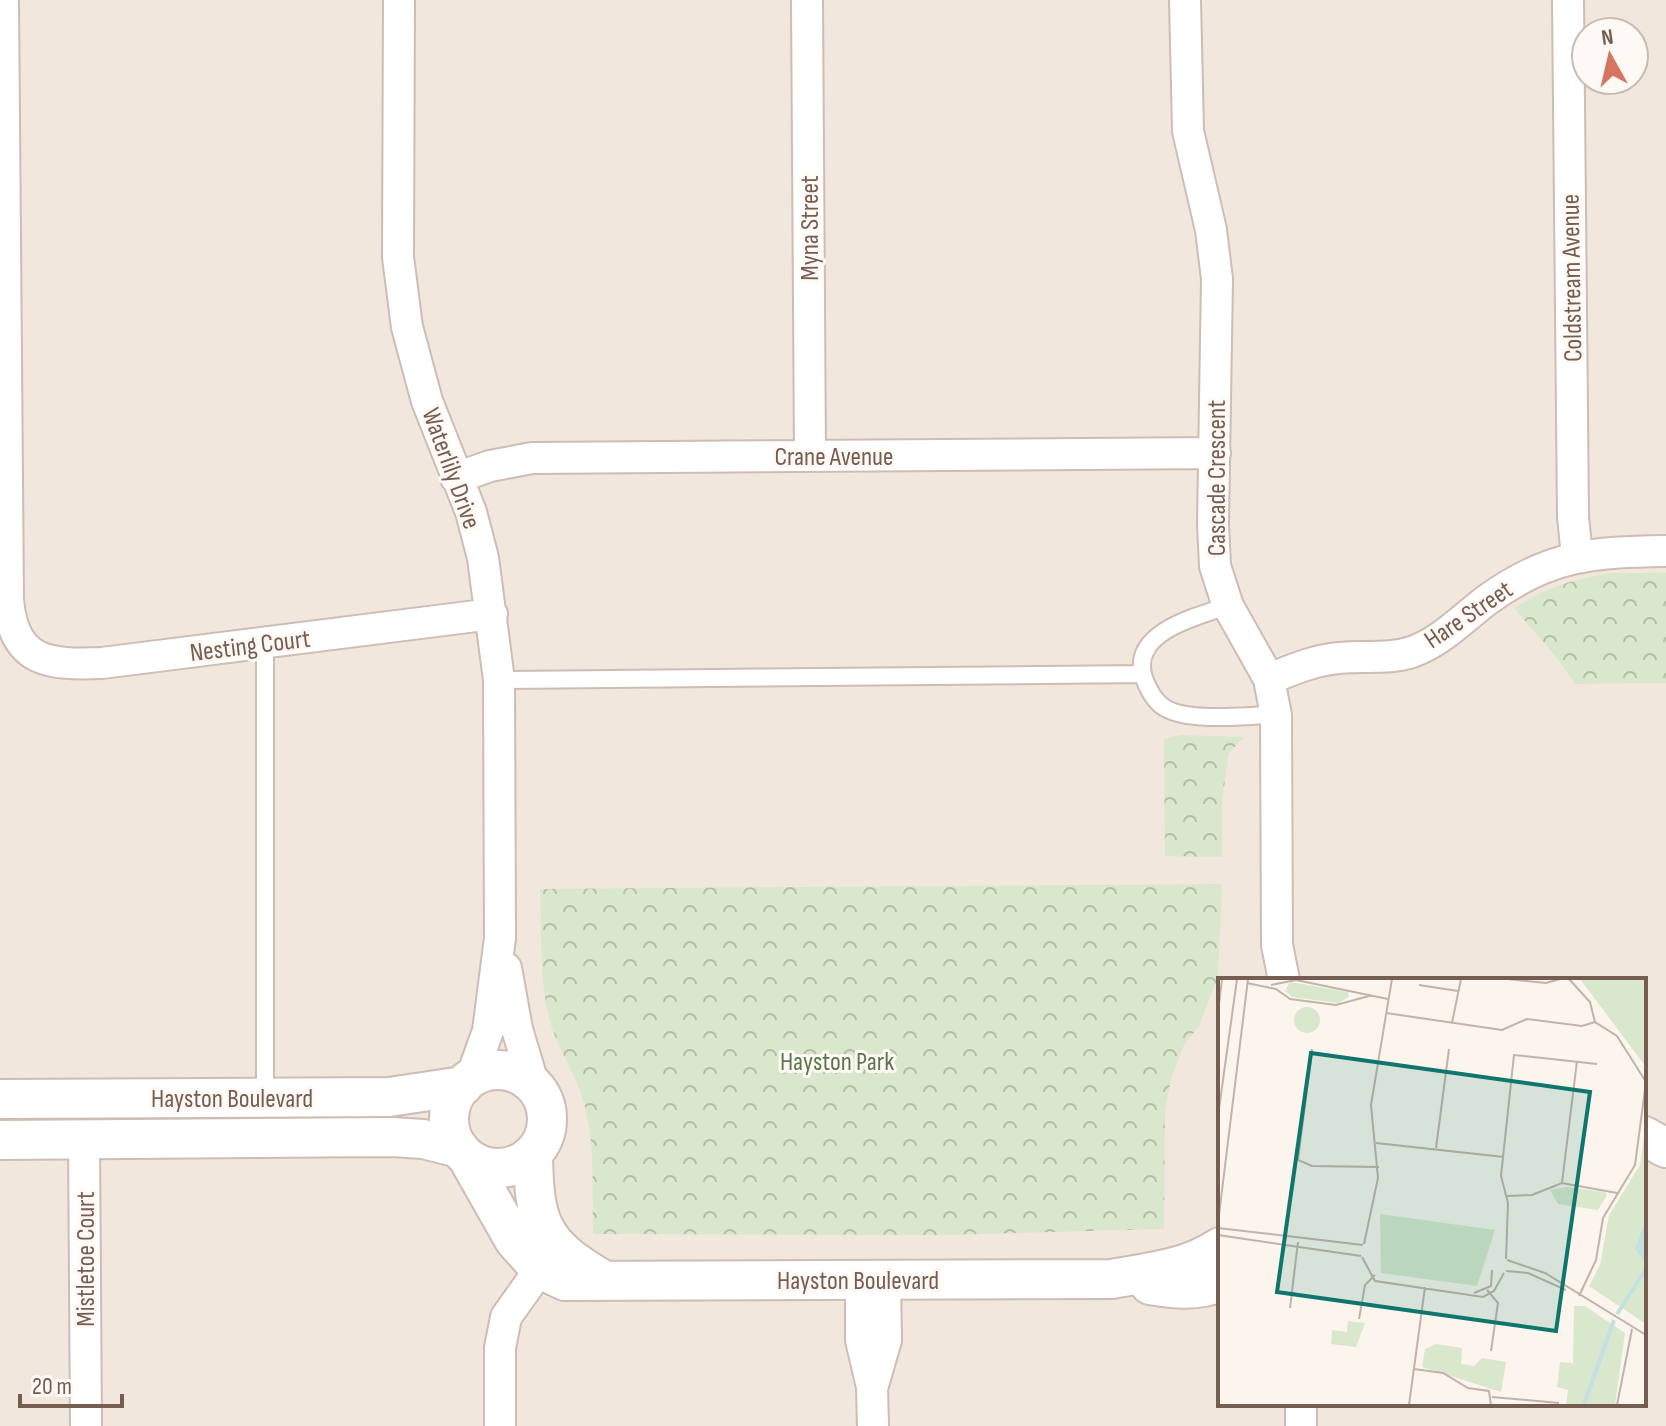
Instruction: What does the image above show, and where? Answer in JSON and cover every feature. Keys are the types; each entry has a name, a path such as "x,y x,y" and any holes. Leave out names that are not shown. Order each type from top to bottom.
{"street":[{"name":"Nesting Court","path":"3,0 8,643 40,660 65,665 102,663 492,614"},
{"name":"Waterlily Drive","path":"399,0 398,257 407,327 427,401 471,512 483,558 499,680 500,938 488,1031 467,1082"},
{"name":"Myna Street","path":"807,0 810,456"},
{"name":"Cascade Crescent","path":"1185,0 1188,131 1211,230 1217,279 1215,566 1228,606 1269,679 1276,715 1277,945 1284,978"},
{"name":"Coldstream Avenue","path":"1568,0 1573,517 1577,556"},
{"name":"Crane Avenue","path":"456,478 490,466 532,458 1215,453"},
{"name":"Hare Street","path":"1269,679 1312,662 1411,652 1445,635 1487,600 1529,573 1577,556 1666,551"},
{"name":"Waterlily Drive","path":"500,938 517,1029 534,1086"},
{"name":"Cascade Crescent","path":"1269,978 1277,945"},
{"path":"497,1070 511,1072 534,1086 543,1098 547,1127 542,1142 522,1163 493,1168 479,1164 463,1152 452,1133 450,1117 453,1100 467,1082 497,1070"},
{"name":"Hayston Boulevard","path":"0,1099 389,1097 467,1082"},
{"path":"83,1098 84,1139"},
{"path":"1646,1137 1666,1148"},
{"name":"Mistletoe Court","path":"84,1139 86,1426"},
{"name":"Hayston Boulevard","path":"0,1140 423,1139 463,1152 514,1240 550,1260 604,1281 1112,1279 1181,1267 1218,1248"},
{"name":"Hayston Boulevard","path":"533,1154 536,1204 550,1260"},
{"path":"1646,1167 1666,1172"},
{"path":"500,1426 500,1348 506,1317 550,1260"},
{"name":"Hayston Boulevard","path":"1112,1279 1170,1289 1207,1288 1218,1283"},
{"path":"873,1280 861,1340 872,1387 873,1426"}],"lane":[{"path":"1228,606 1177,624 1158,635 1145,654 1143,674 1150,693 1165,708 1189,715 1276,715"},
{"path":"265,642 265,1098"},
{"path":"499,680 1143,674"}],"shaded area":[{"path":"0,0 1666,0 1666,1426 0,1426"}],"green space":[{"path":"1612,573 1666,573 1666,683 1575,684 1514,608 1561,585"},
{"path":"1181,735 1244,737 1229,753 1222,802 1222,857 1165,856 1164,739"},
{"name":"Hayston Park","path":"1222,884 1218,977 1199,1026 1184,1045 1171,1079 1165,1112 1164,1229 943,1235 593,1234 589,1126 583,1098 548,1013 542,967 540,889"}]}
